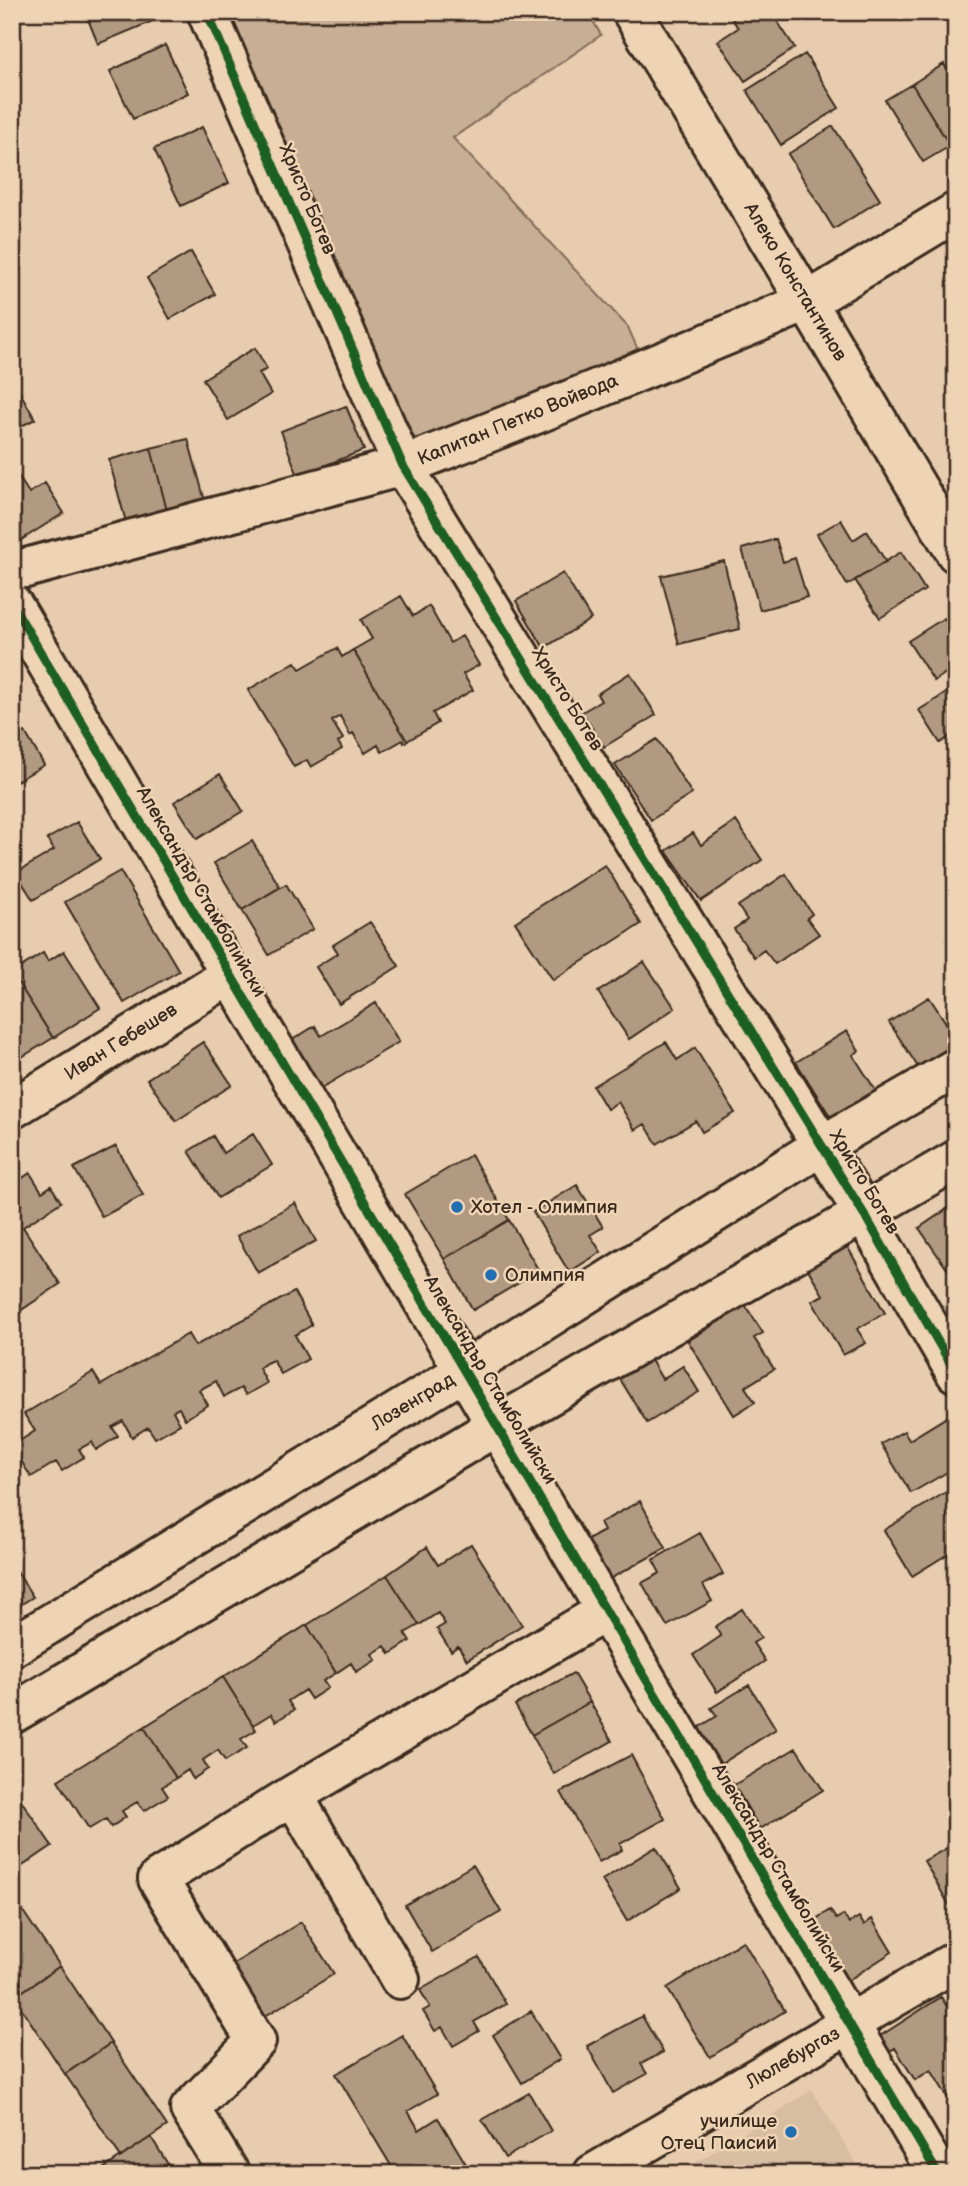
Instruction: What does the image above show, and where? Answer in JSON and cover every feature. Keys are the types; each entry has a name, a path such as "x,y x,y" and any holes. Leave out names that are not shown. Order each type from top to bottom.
{"street":[{"name":"Христо Ботев","path":"207,12 403,466 864,1214 956,1373"},
{"name":"Алеко Константинов","path":"632,12 956,553"},
{"name":"Капитан Петко Войвода","path":"12,569 51,562 403,466 807,302 956,212"},
{"name":"Александър Стамболийски","path":"12,604 938,2174"},
{"name":"Иван Гебешев","path":"12,1110 230,975"},
{"name":"Лозенград","path":"12,1647 464,1371 821,1146 956,1068"},
{"path":"12,1714 498,1425 956,1160"},
{"path":"230,2174 190,2109 256,2041 158,1879 293,1795 606,1611"},
{"path":"293,1795 400,1979"},
{"name":"Люлебургаз","path":"593,2174 956,1961"}],"shaded area":[{"path":"218,12 588,12 601,35 453,138 628,327 638,350 418,446"},
{"name":"училище Отец Паисий","path":"812,2090 863,2174 678,2174"}],"building":[{"path":"85,12 149,12 153,21 98,44"},
{"path":"739,12 771,12 795,48 745,81 718,41 738,28 731,17"},
{"path":"165,45 188,93 133,119 110,71"},
{"path":"805,54 839,108 781,145 747,90"},
{"path":"944,64 956,84 956,143 950,146 912,84"},
{"path":"912,84 950,146 923,162 885,100"},
{"path":"833,126 880,200 834,229 788,154"},
{"path":"202,127 229,183 181,206 154,149"},
{"path":"191,252 215,294 170,319 147,278"},
{"path":"255,348 267,369 259,373 271,394 228,420 203,379"},
{"path":"16,385 35,419 12,431 12,387"},
{"path":"346,406 364,450 298,476 281,431"},
{"path":"188,439 205,501 167,511 151,448"},
{"path":"151,448 167,511 126,522 109,460"},
{"path":"12,467 29,493 45,483 64,513 18,542 12,533"},
{"path":"841,520 853,540 867,531 886,562 847,585 817,534"},
{"path":"776,539 783,562 795,558 807,597 760,610 742,549"},
{"path":"901,552 925,590 880,618 855,580"},
{"path":"724,561 740,629 679,644 661,576"},
{"path":"563,573 591,619 544,648 516,601"},
{"path":"401,596 413,616 429,606 450,643 462,636 479,665 463,674 473,690 433,713 438,723 407,741 353,650 372,639 361,620"},
{"path":"944,618 956,636 956,666 934,681 908,641"},
{"path":"337,648 342,657 353,650 407,741 404,743 403,740 382,752 378,745 365,753 353,733 350,735 340,716 332,721 343,739 338,742 342,749 311,767 307,760 294,767 248,690 295,662 300,669"},
{"path":"630,673 656,715 604,747 582,712 601,701 597,694"},
{"path":"956,687 956,745 950,737 940,743 919,710"},
{"path":"25,732 44,765 12,784 12,739"},
{"path":"657,739 692,794 651,820 615,765"},
{"path":"220,774 243,811 197,839 174,802"},
{"path":"736,821 762,860 701,901 666,851 693,833 701,845"},
{"path":"77,822 100,859 33,900 16,873 54,850 47,839"},
{"path":"252,841 280,887 242,910 214,863"},
{"path":"605,865 641,924 553,980 515,922"},
{"path":"120,871 179,971 124,1003 65,902"},
{"path":"786,874 812,914 807,918 819,934 775,964 764,950 754,957 734,929 747,920 738,906"},
{"path":"286,884 313,929 269,955 242,910"},
{"path":"370,922 399,966 339,1004 316,967 338,953 333,945"},
{"path":"64,951 100,1008 53,1038 12,973 43,953 48,961"},
{"path":"644,962 675,1008 629,1039 598,992"},
{"path":"12,973 53,1038 12,1063"},
{"path":"929,997 956,1038 956,1043 918,1067 889,1022"},
{"path":"376,1003 399,1042 318,1090 289,1042 315,1026 321,1036"},
{"path":"847,1031 859,1051 853,1055 876,1091 832,1119 796,1062"},
{"path":"203,1042 232,1085 176,1121 147,1079"},
{"path":"666,1042 677,1060 695,1048 735,1113 702,1132 696,1121 657,1144 645,1124 635,1130 618,1102 607,1109 593,1086"},
{"path":"253,1134 272,1165 218,1198 189,1151 213,1136 223,1153"},
{"path":"116,1146 143,1195 102,1217 74,1168"},
{"name":"Хотел - Олимпия","path":"471,1155 509,1220 444,1259 405,1194"},
{"path":"30,1173 42,1192 51,1186 61,1202 23,1227 60,1284 20,1311 12,1299 12,1185"},
{"path":"577,1185 603,1227 590,1235 601,1252 569,1272 533,1212"},
{"path":"295,1203 316,1241 258,1273 237,1236"},
{"path":"956,1203 956,1282 919,1228"},
{"path":"509,1220 539,1271 473,1310 444,1259"},
{"path":"847,1246 885,1313 857,1329 866,1343 843,1355 812,1301 823,1295 808,1269"},
{"path":"294,1292 312,1325 295,1335 308,1359 281,1374 273,1360 266,1363 259,1368 267,1383 246,1395 241,1388 224,1397 216,1381 199,1390 208,1405 185,1419 179,1408 173,1411 180,1424 155,1438 148,1427 132,1437 123,1421 112,1427 118,1436 96,1450 92,1442 79,1449 84,1457 62,1471 56,1462 31,1477 12,1446 35,1431 24,1414 93,1372 101,1385 188,1334 195,1346"},
{"path":"745,1305 763,1333 754,1338 774,1369 745,1387 755,1402 734,1415 688,1341"},
{"path":"651,1360 662,1379 683,1366 699,1392 647,1423 620,1379"},
{"path":"947,1417 956,1432 956,1467 911,1493 881,1444 904,1431 909,1440"},
{"path":"956,1486 956,1549 912,1576 884,1530"},
{"path":"640,1501 666,1548 606,1581 584,1542 604,1531 600,1523"},
{"path":"700,1533 723,1574 703,1585 712,1601 667,1626 642,1583 660,1573 653,1560"},
{"path":"471,1544 522,1625 467,1660 458,1646 451,1651 437,1629 445,1624 438,1613 419,1625 387,1575 427,1547 438,1565"},
{"path":"12,1564 33,1597 12,1610"},
{"path":"956,1573 956,1596 946,1579"},
{"path":"387,1575 419,1625 405,1633 410,1641 390,1654 385,1646 372,1654 376,1660 356,1672 351,1663 336,1673 307,1625"},
{"path":"742,1609 761,1638 753,1643 765,1661 717,1692 693,1655 721,1636 715,1627"},
{"path":"307,1625 336,1673 323,1681 328,1688 311,1699 305,1690 288,1701 294,1710 276,1721 271,1714 253,1725 223,1677"},
{"path":"573,1673 590,1702 532,1735 515,1705"},
{"path":"223,1677 256,1730 241,1739 247,1748 225,1761 218,1750 203,1760 208,1769 193,1779 188,1770 176,1778 144,1727"},
{"path":"749,1685 776,1729 721,1764 698,1728 717,1716 711,1708"},
{"path":"590,1702 612,1741 554,1774 532,1735"},
{"path":"144,1727 176,1778 162,1787 168,1796 144,1811 137,1802 122,1811 126,1817 111,1827 106,1819 89,1829 58,1780"},
{"path":"796,1748 823,1790 760,1829 734,1785"},
{"path":"631,1755 665,1819 620,1844 622,1850 599,1862 561,1792"},
{"path":"12,1787 52,1846 12,1873"},
{"path":"956,1843 956,1917 924,1861"},
{"path":"656,1847 681,1888 627,1921 602,1880"},
{"path":"473,1865 501,1912 432,1952 405,1905"},
{"path":"12,1895 60,1966 14,1997 12,1994"},
{"path":"830,1910 836,1919 843,1915 849,1923 859,1917 864,1925 872,1919 892,1952 847,1981 810,1923"},
{"path":"301,1922 334,1974 262,2018 230,1966"},
{"path":"743,1941 785,2011 710,2057 667,1988"},
{"path":"479,1957 506,2004 474,2022 479,2031 453,2046 442,2027 435,2031 423,2011 430,2007 420,1990"},
{"path":"60,1966 111,2043 65,2074 14,1997"},
{"path":"941,1997 950,2011 956,2007 954,2108 931,2070 915,2080 895,2048 887,2053 877,2038"},
{"path":"531,2011 560,2059 522,2083 493,2035"},
{"path":"642,2016 663,2052 641,2064 647,2074 613,2093 587,2046"},
{"path":"402,2035 437,2094 408,2111 419,2130 438,2118 472,2174 386,2174 393,2169 336,2074"},
{"path":"111,2043 167,2126 121,2157 65,2074"},
{"path":"529,2093 551,2131 505,2158 482,2120"},
{"path":"151,2137 174,2174 106,2174 103,2169"}],"cycle path":[{"path":"207,12 403,466 864,1214 956,1373"},
{"path":"12,604 938,2174"}],"place":[{"name":"Хотел - Олимпия","path":"457,1207"},
{"name":"Олимпия","path":"491,1275"},
{"name":"училище Отец Паисий","path":"791,2132"}]}
